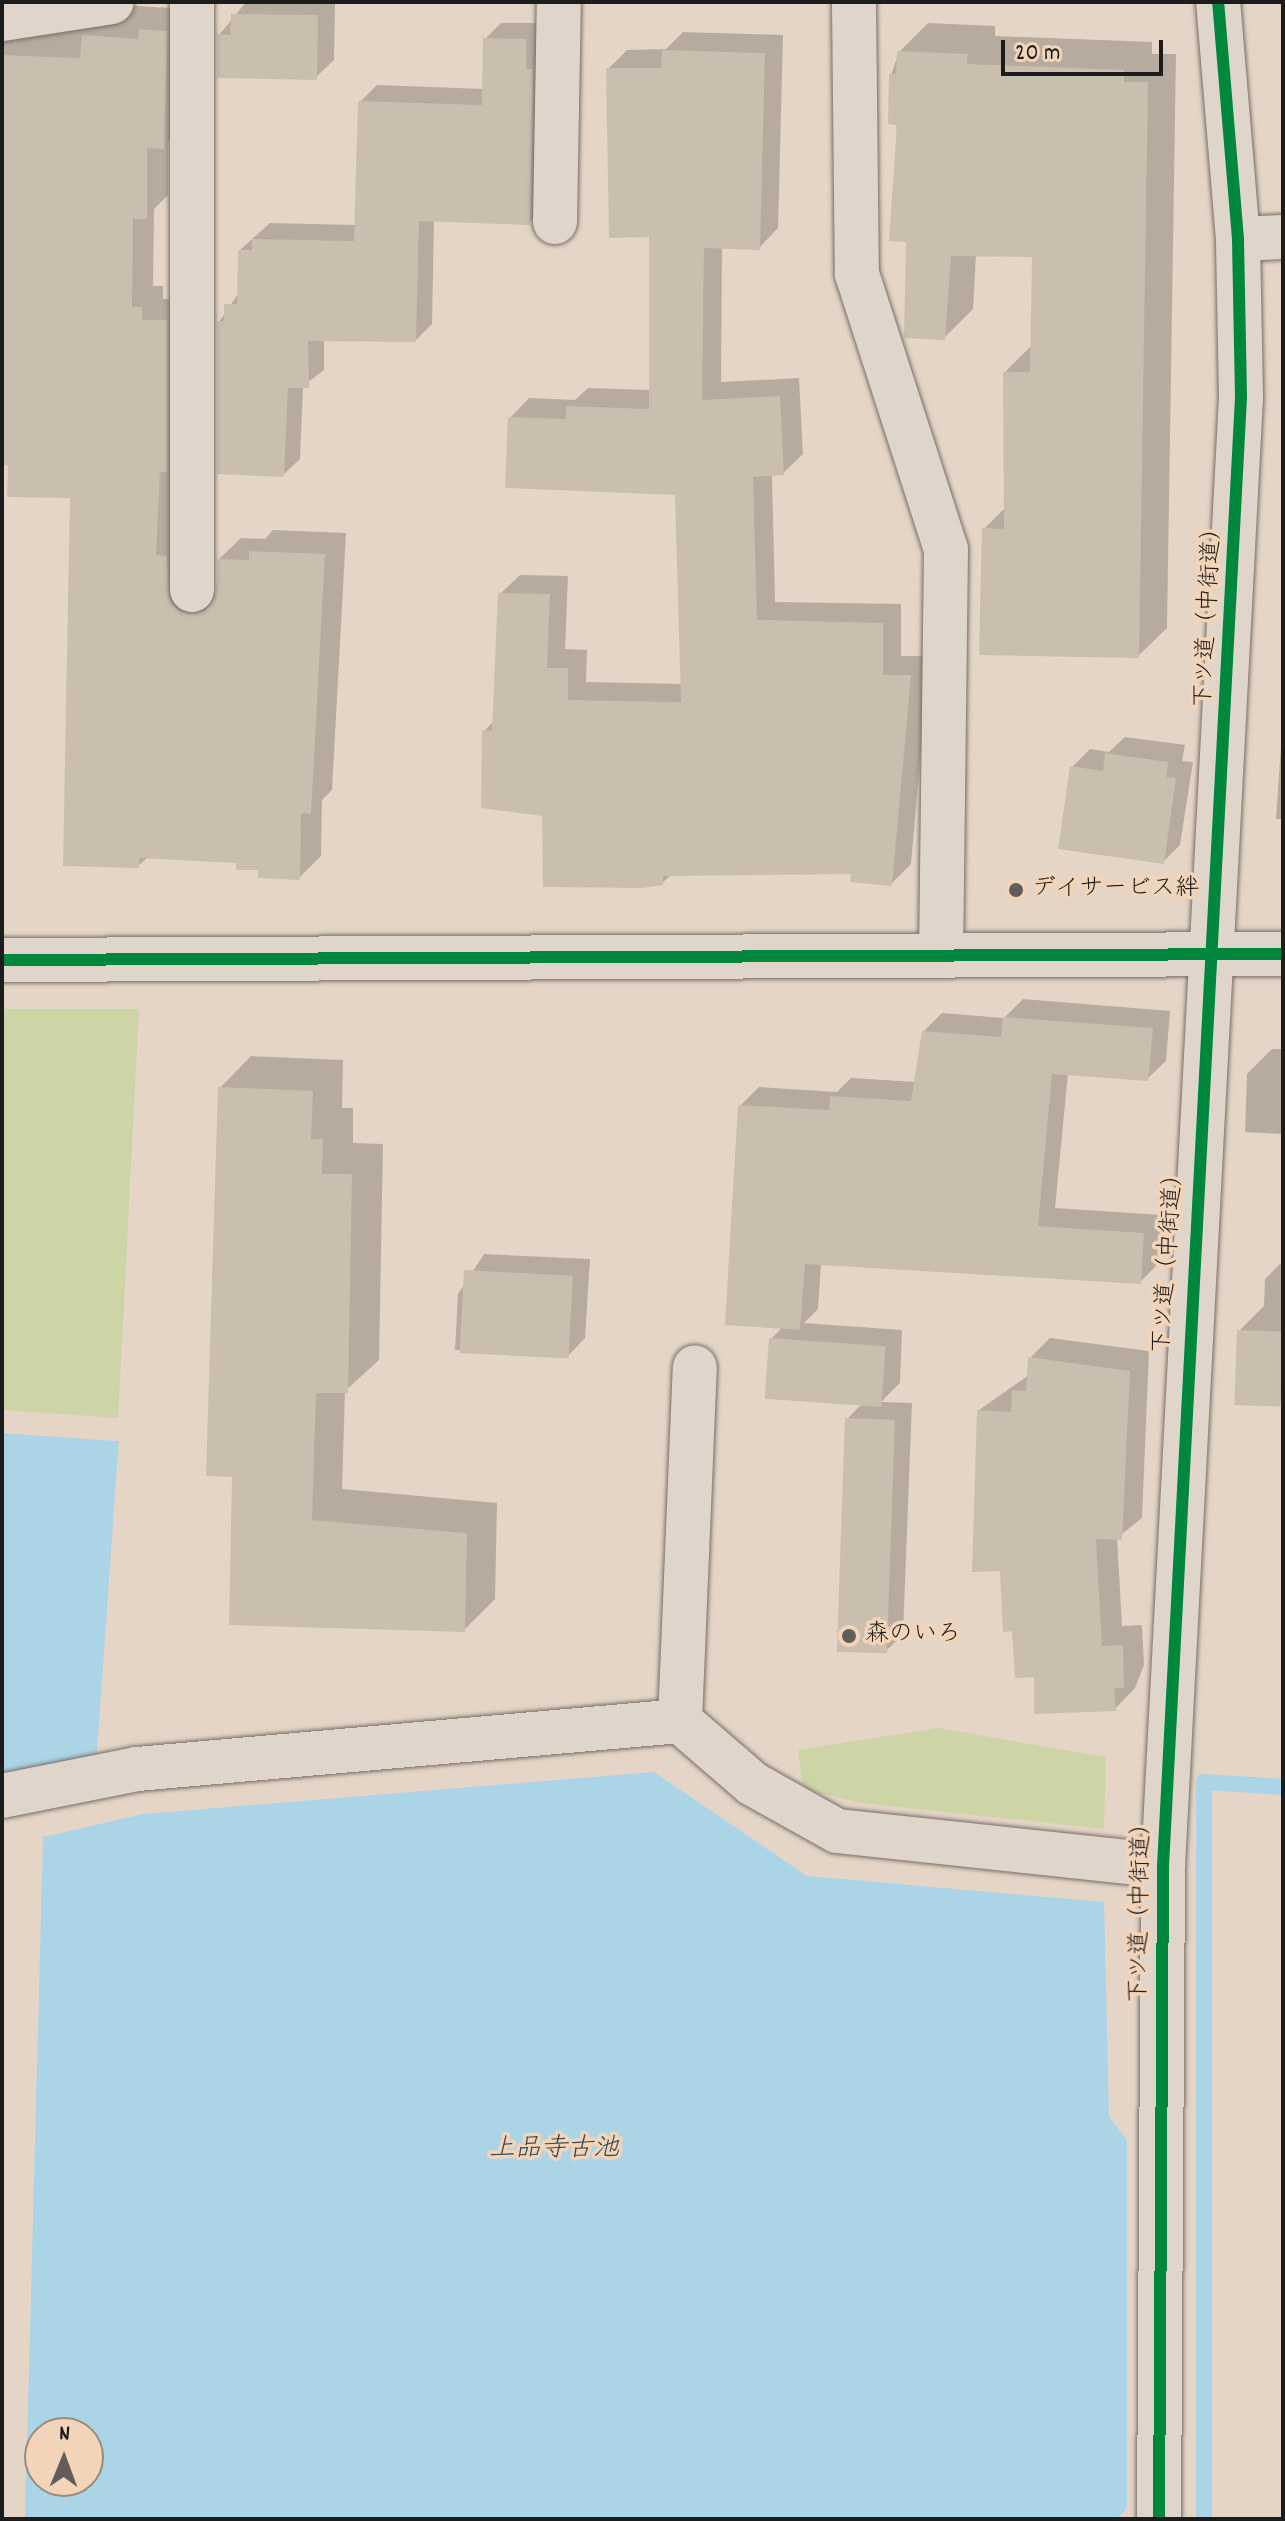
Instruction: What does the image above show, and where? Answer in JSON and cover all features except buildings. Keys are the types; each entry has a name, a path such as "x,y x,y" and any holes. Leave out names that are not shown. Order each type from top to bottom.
{"street":[{"path":"2,19 112,2"},
{"path":"192,2 192,590"},
{"path":"555,222 559,2"},
{"path":"854,2 857,274 946,549 941,950"},
{"name":"下ツ道（中街道）","path":"1159,2519 1163,1866 1211,953 1235,595 1238,239 1218,2"},
{"path":"1238,239 1283,237"},
{"path":"2,960 941,950 1283,954"},
{"path":"680,1721 695,1367"},
{"path":"2,1796 137,1769 680,1721 753,1784 837,1831 1163,1866"}],"green space":[{"path":"2,1009 139,1009 118,1418 2,1410"},
{"path":"938,1728 1106,1757 1104,1829 861,1803 803,1789 798,1750"}],"water":[{"path":"2,1433 119,1441 95,1786 2,1780"},
{"name":"上品寺古池","path":"654,1772 807,1876 1104,1902 1109,2117 1127,2140 1127,2508 1117,2519 25,2519 26,2497 104,2497 104,2417 28,2417 43,1837 143,1814"}],"waterway":[{"path":"1204,2519 1204,1782 1283,1787"}],"cycle path":[{"path":"1159,2519 1163,1866 1241,397 1238,239 1218,2"},
{"path":"2,960 1283,954"}],"place":[{"name":"デイサービス絆","path":"1016,890"},
{"name":"森のいろ","path":"849,1636"}]}
